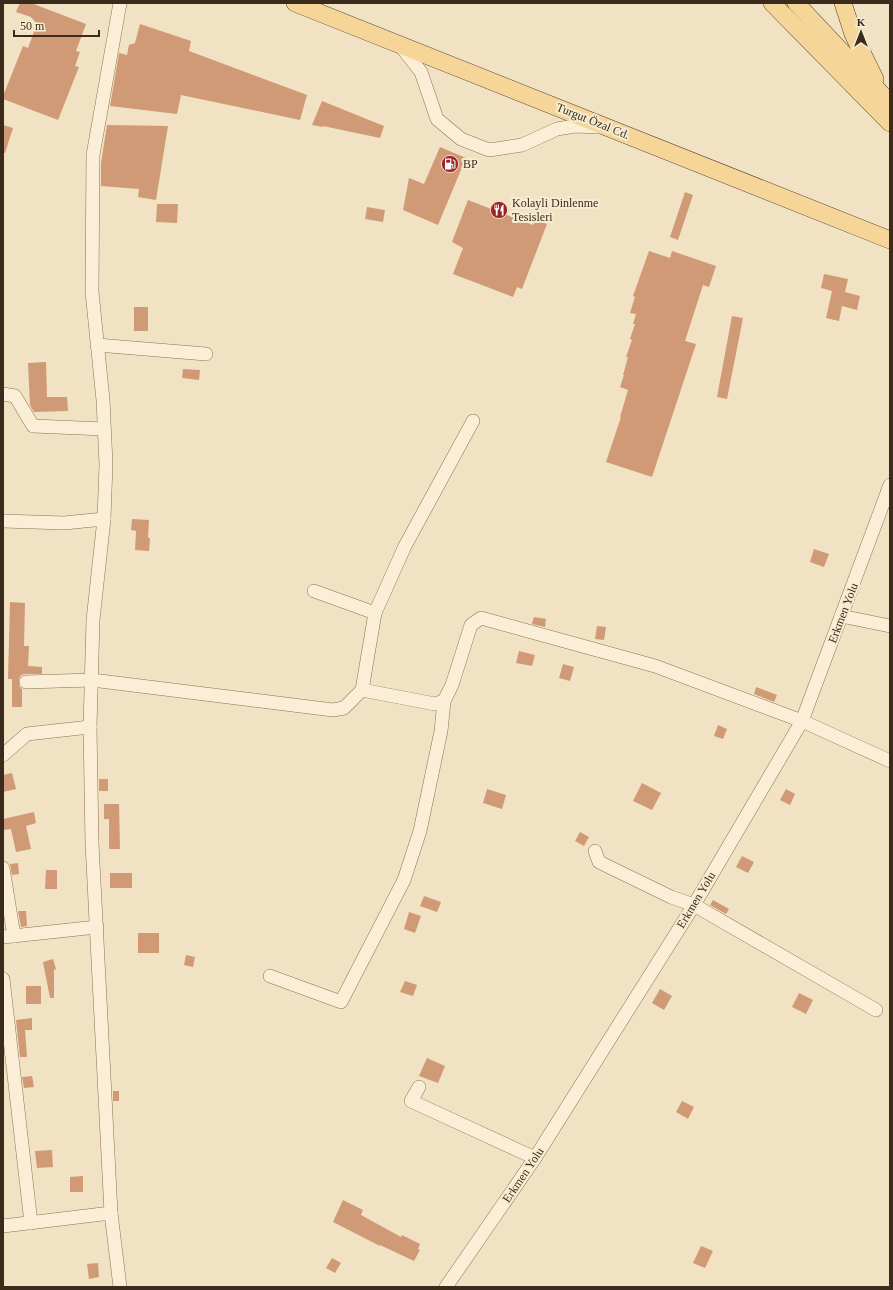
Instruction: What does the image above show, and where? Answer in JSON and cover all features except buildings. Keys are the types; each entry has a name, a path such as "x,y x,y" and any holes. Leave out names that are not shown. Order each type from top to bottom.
{"main road":[{"name":"Turgut Özal Cd.","path":"295,3 890,240"},
{"path":"772,3 890,123"},
{"path":"796,3 886,99"},
{"path":"843,3 853,34 886,99"}],"street":[{"path":"120,3 93,155 92,292 106,464 104,519 93,620 90,727 92,844 111,1213 120,1287"},
{"path":"399,44 421,72 437,119 461,139 489,150 522,145 557,129 575,126 607,127"},
{"path":"97,345 206,354"},
{"path":"3,394 15,396 34,426 104,430"},
{"path":"26,682 92,680 333,710 344,708 362,690 375,613 405,546 473,421"},
{"name":"Erkmen Yolu","path":"446,1287 535,1158 694,905 802,721 890,485"},
{"path":"3,521 64,523 104,519"},
{"path":"314,591 375,613"},
{"path":"841,616 890,626"},
{"path":"270,976 342,1002 404,880 420,831 441,731 444,701 452,685 471,625 481,618 655,666 802,721 890,761"},
{"path":"362,690 435,704 444,701"},
{"path":"3,755 26,734 90,727"},
{"path":"595,851 599,862 671,897 694,905 876,1010"},
{"path":"3,868 8,936 97,927"},
{"path":"3,979 31,1222"},
{"path":"419,1087 411,1101 535,1158"},
{"path":"3,1226 111,1213"}],"place":[{"name":"BP","path":"450,164"},
{"name":"Kolayli Dinlenme Tesisleri","path":"499,210"}]}
